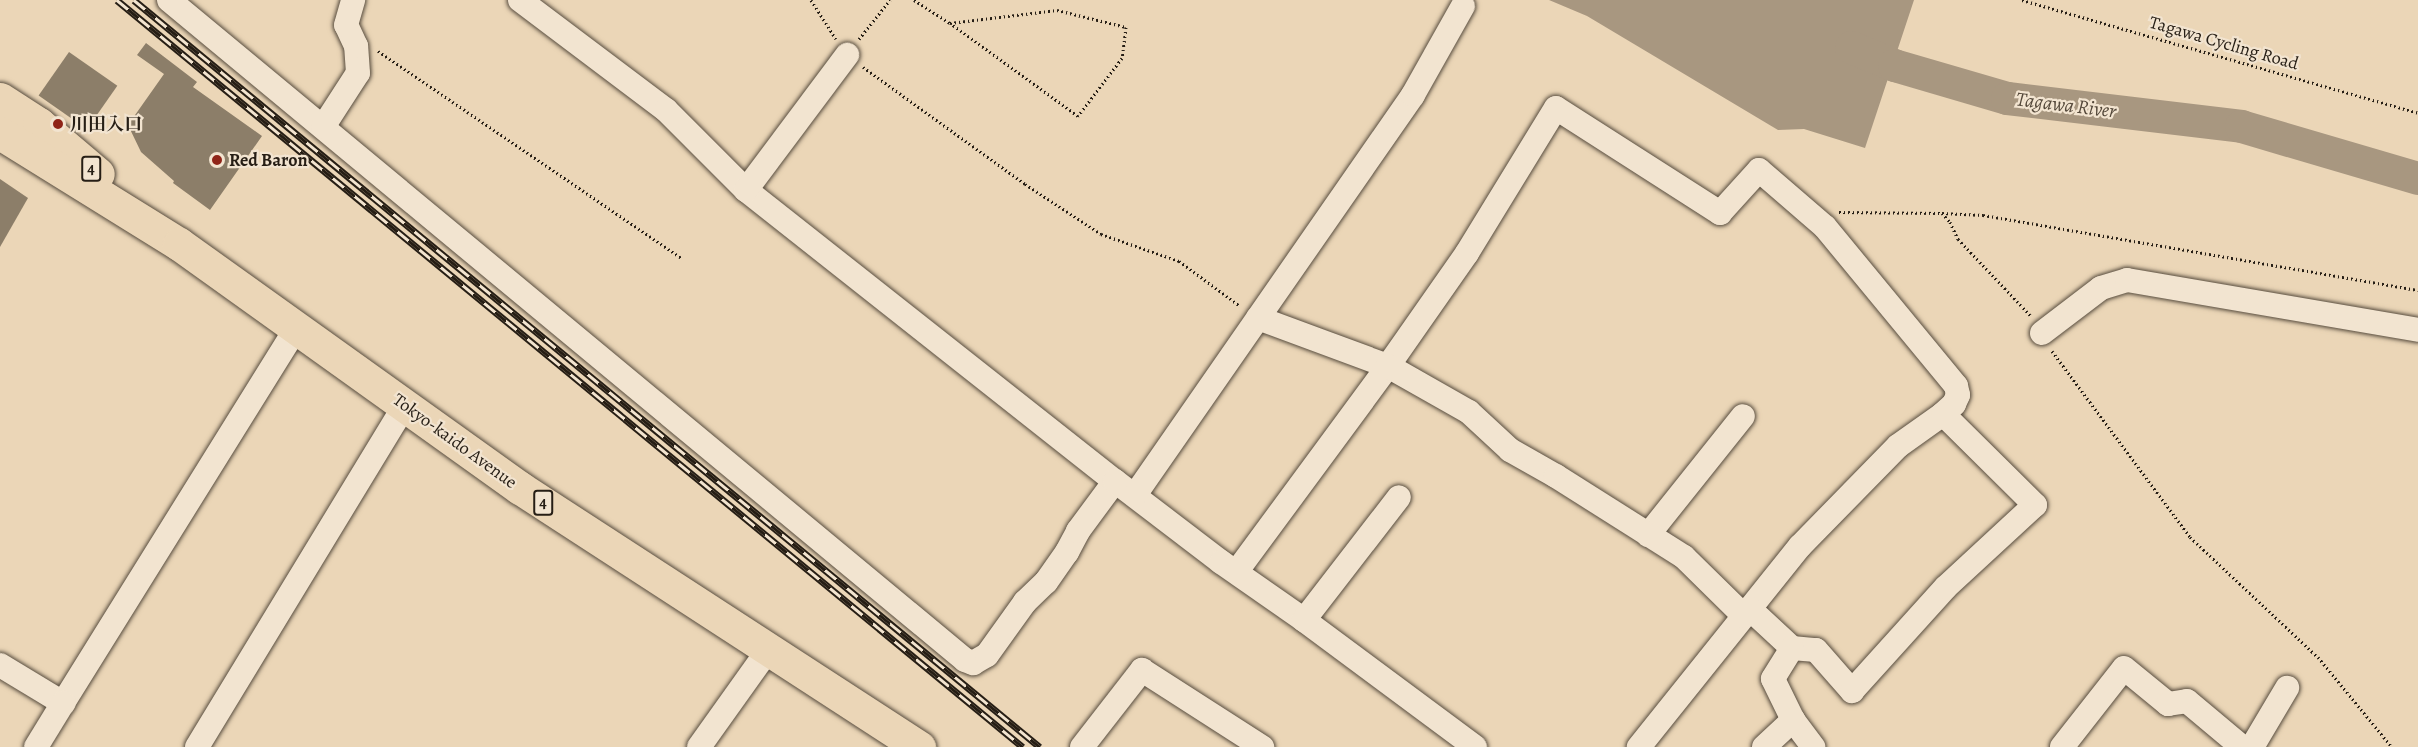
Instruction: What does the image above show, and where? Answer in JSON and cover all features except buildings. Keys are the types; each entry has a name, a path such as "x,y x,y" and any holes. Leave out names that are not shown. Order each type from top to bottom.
{"highway":[{"name":"Tokyo-kaido Avenue","path":"0,99 39,124 179,244"},
{"name":"Tokyo-kaido Avenue","path":"0,133 179,244 520,488 919,747"}],"street":[{"path":"170,0 964,660 973,663 981,660 1024,602 1046,582 1067,552 1078,531 1125,488 1258,318 1413,95 1463,6"},
{"path":"323,127 358,73 356,46 346,25 354,0"},
{"path":"520,0 666,110 746,190 1125,488 1221,562 1304,620 1475,747"},
{"path":"746,190 847,55"},
{"path":"1237,572 1388,366 1467,253 1556,108 1720,213 1759,170 1817,218 1956,386 1958,395 1954,404 1943,414 1898,446 1800,546 1639,747"},
{"path":"2042,333 2101,288 2127,280 2418,330"},
{"path":"1258,318 1388,366 1469,412 1510,450 1556,476 1684,557 1747,613 1792,648 1816,650 1852,691 1946,587 2035,505 1943,414"},
{"path":"36,747 297,327"},
{"path":"197,747 405,405"},
{"path":"1648,535 1743,416"},
{"path":"1304,620 1399,497"},
{"path":"1792,648 1773,679 1793,720 1813,747"},
{"path":"699,747 769,649"},
{"path":"0,665 63,703"},
{"path":"2062,747 2124,668 2168,704 2187,701 2242,747"},
{"path":"1082,747 1143,670 1262,747"},
{"path":"2252,747 2287,688"},
{"path":"1764,747 1793,720"}],"path":[{"path":"811,0 847,55 1025,184 1101,234 1179,261 1258,318"},
{"path":"847,55 890,0"},
{"path":"914,0 950,23 1078,116 1122,58 1126,27 1058,10 950,23"},
{"name":"Tagawa Cycling Road","path":"2022,0 2418,113"},
{"path":"356,46 372,47 682,258"},
{"path":"1817,218 1838,212 1983,215 2418,290"},
{"path":"1942,213 1958,239 2031,316 2042,333 2045,343 2190,537 2318,657 2392,747"}],"shaded area":[{"path":"1549,0 1914,0 1865,148 1804,129 1778,130 1587,16"}],"waterway":[{"name":"Tagawa River","path":"1851,47 1894,65 2007,98 2241,126 2418,178"}],"railway":[{"path":"117,0 1023,747"},
{"path":"134,0 1040,747"}],"place":[{"name":"川田入口","path":"58,124"},
{"name":"Red Baron","path":"217,160"}]}
